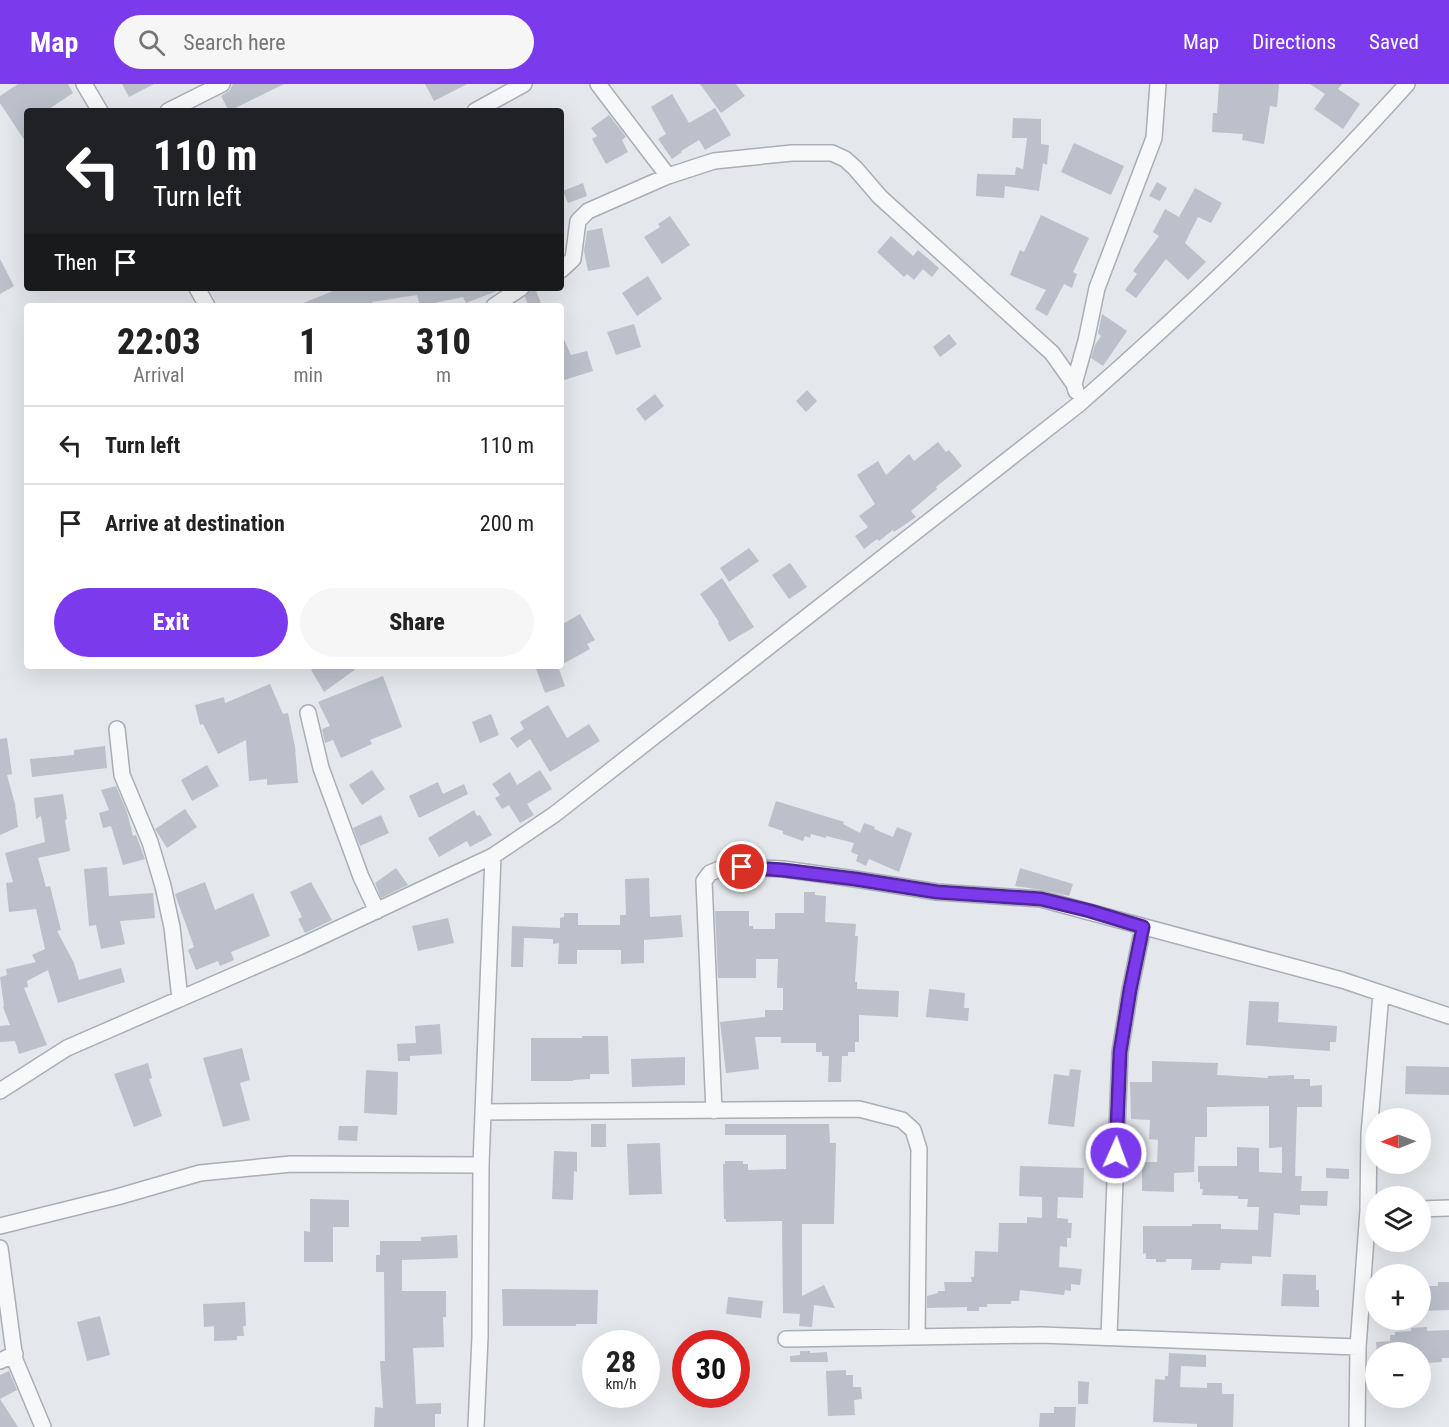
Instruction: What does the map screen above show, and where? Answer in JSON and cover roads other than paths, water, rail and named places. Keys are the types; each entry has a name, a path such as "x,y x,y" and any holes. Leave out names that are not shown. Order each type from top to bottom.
{"street":[{"path":"84,84 98,108"},
{"path":"174,108 222,84"},
{"path":"480,108 524,84"},
{"path":"598,84 668,176"},
{"path":"1074,384 1081,364 1097,288 1154,138 1158,84"},
{"path":"0,1091 67,1048 376,912 493,856 555,814 1079,404 1150,342 1265,233 1407,84"},
{"path":"564,267 573,259 578,221 588,211 668,176 714,161 792,153 832,153 845,159 855,168 880,197 1052,353 1074,384 1079,404"},
{"path":"498,303 516,291"},
{"path":"308,713 321,768 376,912"},
{"path":"117,729 123,775 150,842 163,886 172,927 180,999"},
{"path":"477,1427 481,1165 493,856"},
{"path":"714,1111 704,881 710,873 722,868 783,870 937,892 1041,899 1342,980 1449,1016"},
{"path":"1109,1336 1120,1052 1143,927"},
{"path":"1371,1186 1370,1134 1381,994"},
{"path":"483,1112 859,1109 902,1120 913,1130 919,1149 917,1337"},
{"path":"0,1226 200,1173 291,1164 481,1165"},
{"path":"1431,1209 1449,1208"},
{"path":"0,1248 15,1360 43,1427"},
{"path":"1357,1427 1359,1347 1368,1252"},
{"path":"786,1339 1109,1336 1359,1347"},
{"path":"0,1361 15,1354"}]}
